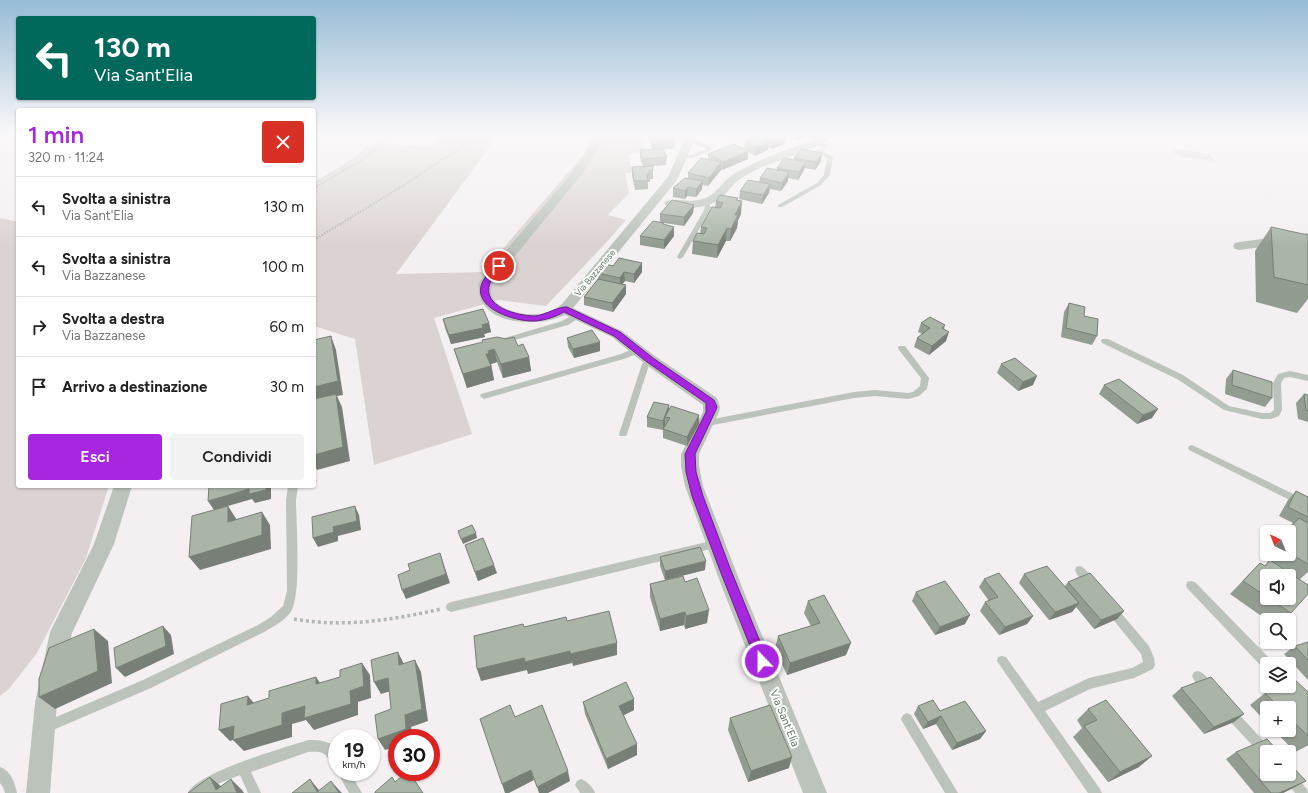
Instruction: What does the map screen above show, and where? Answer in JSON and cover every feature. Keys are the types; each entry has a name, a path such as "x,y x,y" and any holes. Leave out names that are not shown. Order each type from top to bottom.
{"street":[{"name":"Via Bazzanese","path":"578,171 551,205 488,278 484,288 485,296 491,304 500,311 511,316 524,318 539,318 571,313 675,176 677,171"},
{"path":"656,200 685,205 704,202 719,196 736,177 750,171"},
{"path":"1239,246 1308,237"},
{"name":"Via Sant'Elia","path":"571,313 614,332 644,355 710,400 712,407 692,447 689,459 696,491 815,793"},
{"path":"38,793 49,684 61,632 104,544 121,488"}],"lane":[{"path":"780,206 815,187 824,178 827,171"},
{"path":"680,257 707,211 708,206 704,202"},
{"path":"499,342 567,322 571,313"},
{"path":"1105,341 1180,377 1225,407 1256,415 1271,416 1277,413 1277,383 1281,376 1290,374 1308,378"},
{"path":"706,421 713,422 854,395 874,393 908,396 916,394 924,387 925,378 902,348"},
{"path":"484,396 624,356 644,355 645,365 623,434"},
{"path":"1192,448 1308,505"},
{"path":"44,728 154,680 262,628 282,615 289,605 292,591 291,500 293,488"},
{"path":"451,607 716,544"},
{"path":"1036,709 1088,684 1134,673 1149,665 1150,660 1145,650 1080,570"},
{"path":"1191,585 1260,657"},
{"path":"1002,661 1096,793"},
{"path":"1198,676 1214,694"},
{"path":"1224,706 1260,745"},
{"path":"907,719 952,793"},
{"path":"194,793 214,779 313,745 321,746 328,750"},
{"path":"243,768 255,793"},
{"path":"0,773 9,784 11,793"},
{"path":"349,781 356,793"},
{"path":"1292,781 1303,793"}],"path":[{"path":"316,187 343,171"},
{"path":"316,239 425,171"},
{"path":"282,615 310,622 340,623 391,619 451,607"}],"shaded area":[{"path":"333,171 472,171 396,274 483,272 569,171 632,172 625,173 629,193 608,215 626,220 546,306 499,300 434,318 472,434 374,465 355,339 316,327 316,181"},
{"path":"0,218 16,222 16,488 108,488 86,558 37,653 9,689 0,696"}],"building":[{"path":"633,171 649,171 650,174 647,174 648,181 634,181"},
{"path":"690,171 714,171 709,178 688,173"},
{"path":"765,171 789,172 782,183 760,178"},
{"path":"685,178 703,181 696,189 688,187 685,191 673,188"},
{"path":"748,180 770,184 763,195 740,191"},
{"path":"720,195 738,198 736,200 742,201 735,215 738,215 731,229 727,228 718,245 693,241 697,233 704,234 707,228 701,227 712,207 720,208 723,203 716,201"},
{"path":"672,200 694,205 684,217 660,214"},
{"path":"653,221 674,227 664,240 640,236"},
{"path":"1271,227 1308,235 1308,285 1274,277"},
{"path":"619,258 642,263 634,274 624,272 620,278 598,273 605,264 613,266"},
{"path":"598,279 626,285 612,303 584,297"},
{"path":"1069,303 1085,307 1084,316 1098,319 1097,336 1066,328"},
{"path":"483,309 489,323 482,325 483,328 449,335 443,319"},
{"path":"930,317 945,325 942,328 949,332 932,346 917,338 930,328 921,323"},
{"path":"592,330 600,342 573,349 567,338"},
{"path":"331,336 338,381 316,386 316,340"},
{"path":"497,337 506,339 514,337 518,346 523,344 529,357 501,364 494,349 488,351 489,354 486,354 491,366 463,374 454,349"},
{"path":"1015,358 1037,376 1023,382 1001,364"},
{"path":"1233,370 1272,382 1272,398 1232,385"},
{"path":"1119,379 1158,409 1143,415 1104,385"},
{"path":"336,394 343,447 316,454 316,399"},
{"path":"1304,394 1308,395 1308,411 1306,410"},
{"path":"654,402 669,405 663,421 647,417"},
{"path":"671,406 699,415 687,437 663,429 670,418 665,417"},
{"path":"209,488 266,488 266,490 249,494 249,489 208,501"},
{"path":"1296,491 1308,497 1308,517 1288,507"},
{"path":"228,506 228,522 262,512 262,535 189,557 192,516"},
{"path":"355,506 357,521 333,527 334,532 313,538 312,517"},
{"path":"1299,518 1308,523 1308,564 1296,557 1296,525 1292,525"},
{"path":"472,525 476,533 461,539 458,531"},
{"path":"483,538 494,565 475,572 465,545"},
{"path":"700,547 706,561 665,571 660,557"},
{"path":"440,553 446,574 402,590 398,575 410,570 408,564"},
{"path":"1269,561 1272,561 1284,569 1260,569 1260,592 1243,581 1260,563 1265,566"},
{"path":"1047,566 1079,603 1055,612 1024,574"},
{"path":"999,573 1033,616 1005,627 985,602 998,597 984,579"},
{"path":"1090,573 1124,611 1101,620 1068,582"},
{"path":"683,576 685,582 697,578 709,610 686,616 685,612 660,619 650,584"},
{"path":"1296,577 1308,585 1308,594 1291,613 1279,605 1296,605"},
{"path":"945,581 970,615 940,627 916,592"},
{"path":"824,595 851,643 790,663 778,636 820,623 808,601"},
{"path":"609,611 617,643 570,654 570,651 525,662 524,658 477,669 474,636 523,624 524,627 566,617 567,621"},
{"path":"163,626 166,646 116,668 114,648"},
{"path":"94,629 98,671 39,697 39,679 49,648"},
{"path":"1308,642 1308,660 1296,647 1296,646"},
{"path":"398,652 399,665 415,660 422,709 405,715 406,729 388,729 388,735 380,738 380,729 377,729 375,715 391,709 388,678 374,682 371,660"},
{"path":"362,663 364,686 350,691 351,704 304,718 305,706 282,713 282,725 233,740 234,726 219,730 221,704 248,696 247,705 269,698 269,691 316,677 316,684 340,677 340,670"},
{"path":"1211,677 1244,714 1214,727 1181,688"},
{"path":"1296,681 1308,692 1308,736 1296,724 1296,701 1273,701 1265,693 1296,693"},
{"path":"626,682 634,699 619,706 637,744 606,759 583,702"},
{"path":"933,700 940,711 965,701 986,731 957,743 941,716 928,722 918,706"},
{"path":"1106,700 1152,756 1120,772 1084,726 1097,720 1088,709"},
{"path":"510,705 515,717 542,705 568,771 537,787 531,770 502,784 480,719"},
{"path":"770,705 792,757 751,771 730,718"},
{"path":"1267,739 1273,745 1260,745 1260,780 1236,752"},
{"path":"1296,770 1306,781 1279,793 1271,793 1261,781 1296,781"},
{"path":"210,777 216,790 231,779 237,793 188,793"},
{"path":"310,779 317,792 331,781 339,793 292,793"},
{"path":"388,781 395,782 415,781 423,793 375,793"}],"route":[{"path":"499,266 488,278 484,291 489,302 500,311 511,316 543,318 564,309 617,334 650,360 710,400 712,407 711,412 692,447 690,454 689,459 691,472 697,496 762,661"}]}
